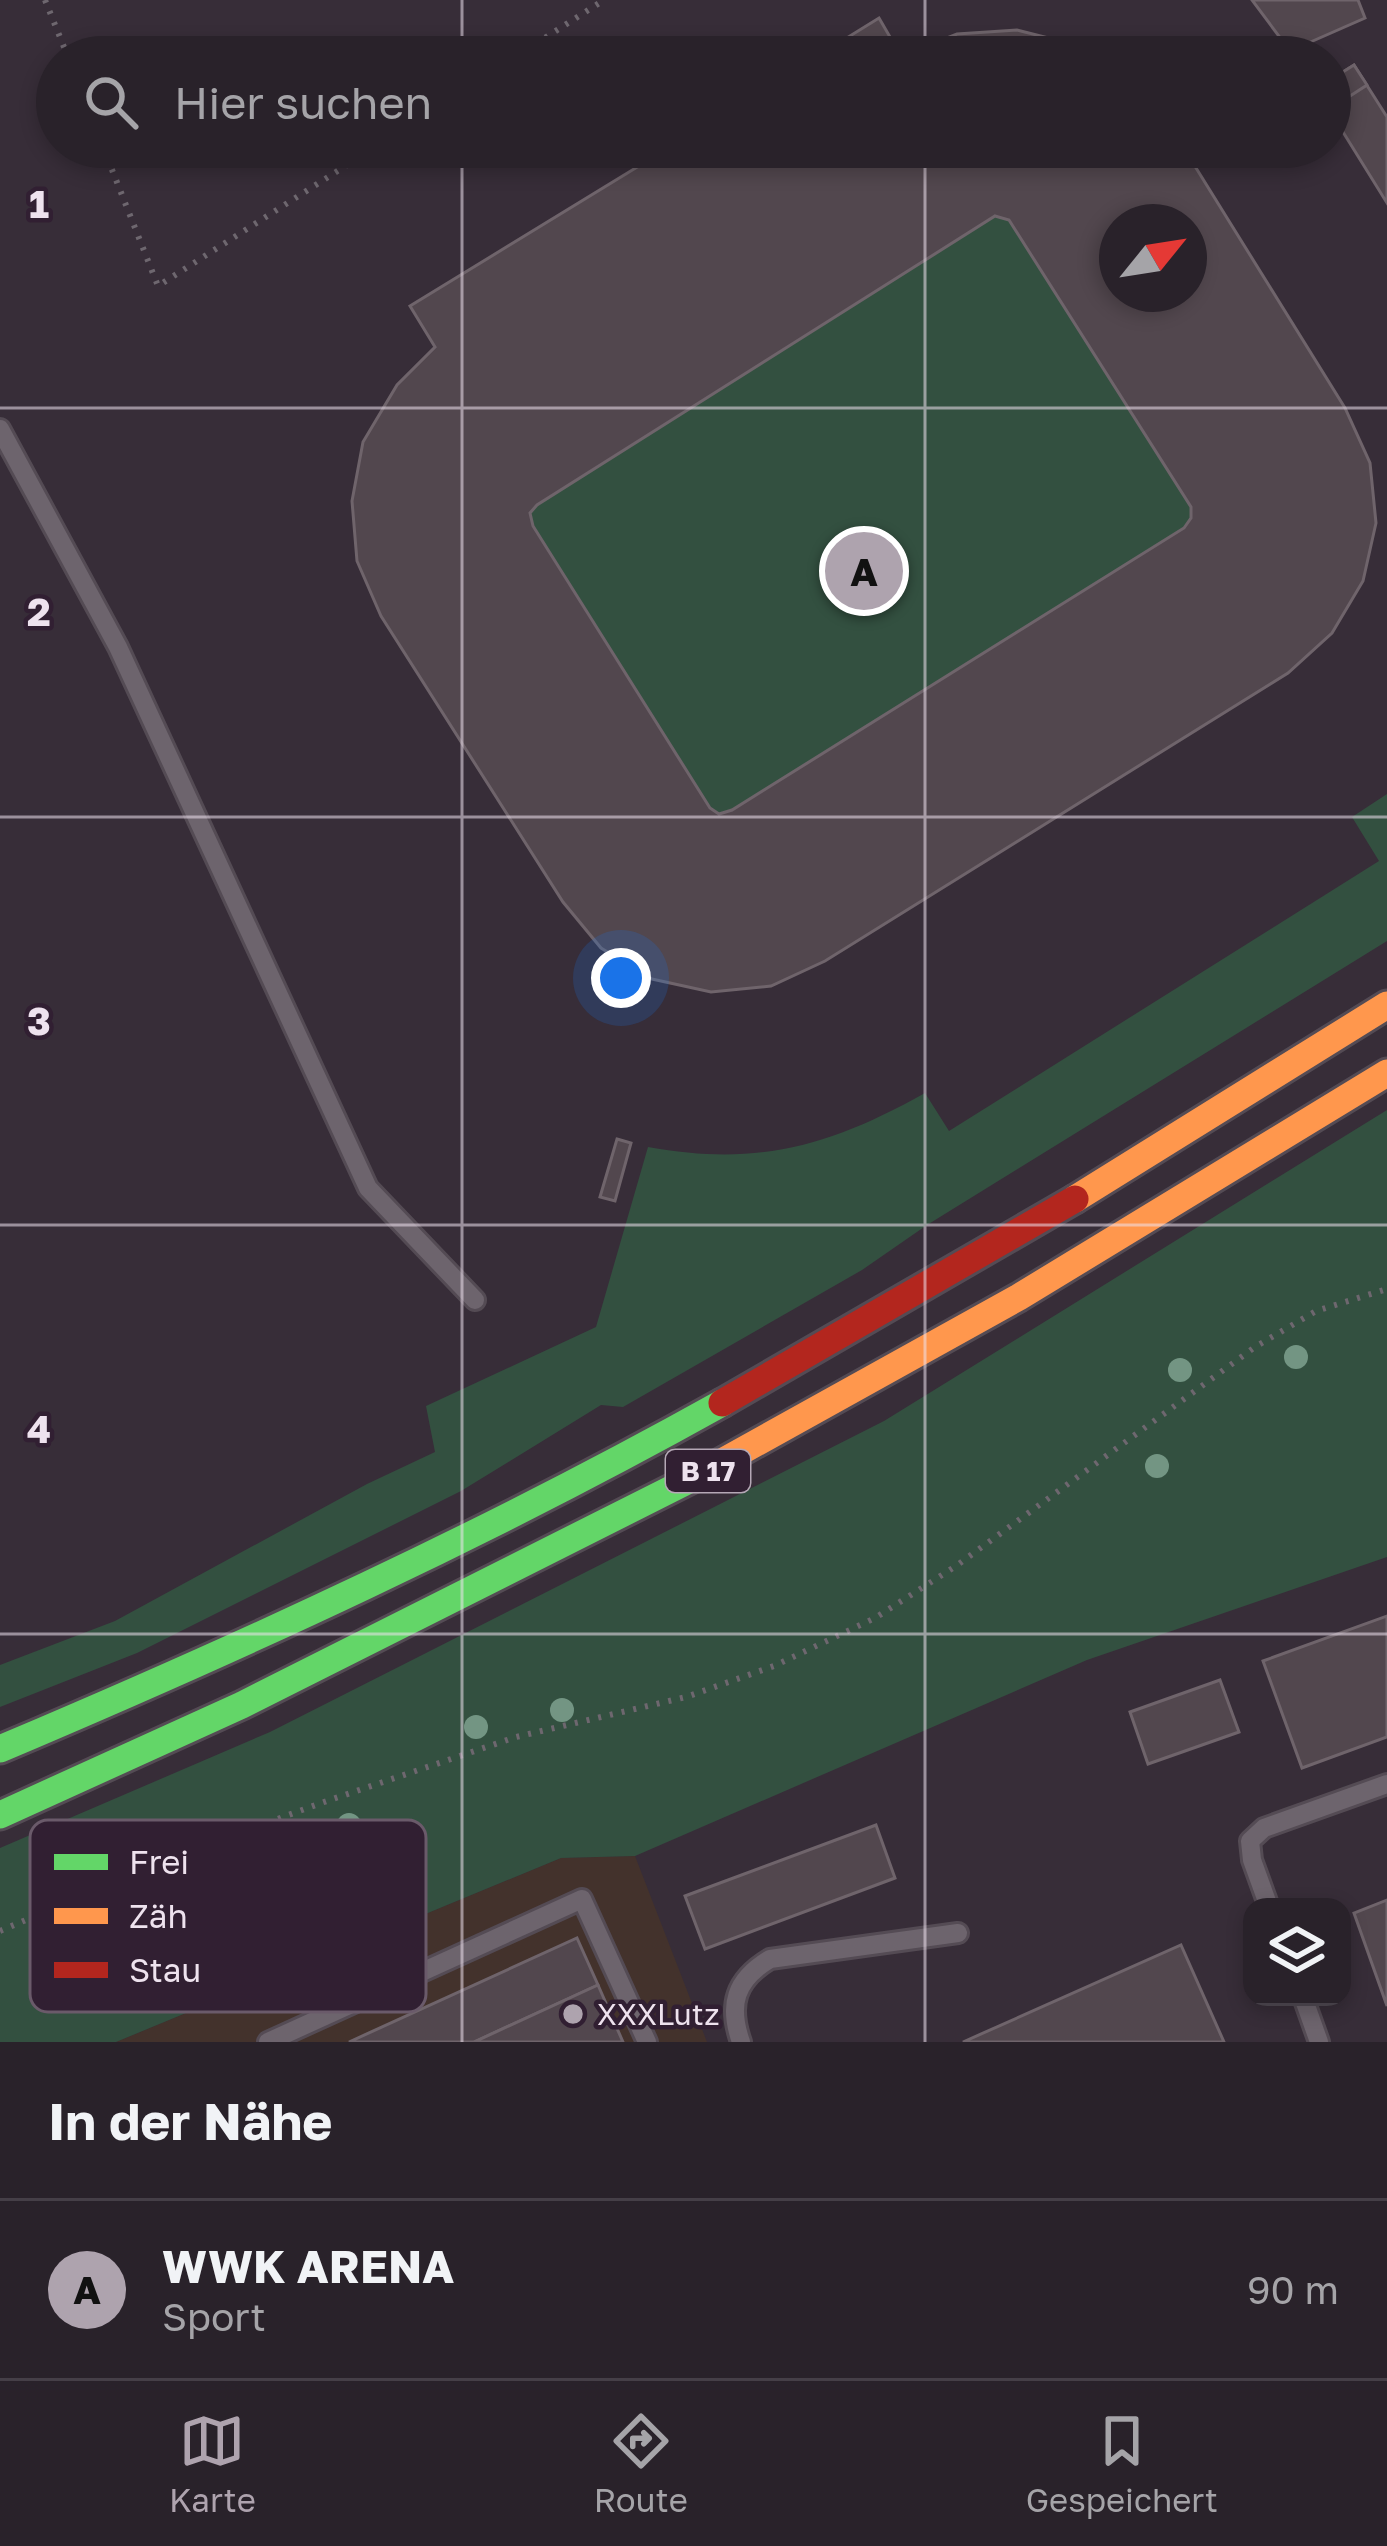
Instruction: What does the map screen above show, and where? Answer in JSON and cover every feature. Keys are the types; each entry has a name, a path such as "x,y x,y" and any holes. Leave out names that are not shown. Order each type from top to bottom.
{"highway":[{"name":"B 17","path":"0,1748 290,1622 698,1414 1061,1209 1387,1005"},
{"name":"B 17","path":"0,1815 132,1761 745,1452 1090,1258 1387,1072"}],"lane":[{"path":"0,429 118,647 368,1188 475,1300"},
{"path":"1266,1898 1250,1841 1264,1828 1387,1784"},
{"path":"426,1970 582,1899 647,2042"},
{"path":"741,2042 732,2012 735,1993 770,1959 958,1933"},
{"path":"1306,2006 1319,2042"},
{"path":"268,2042 334,2012"}],"path":[{"path":"46,0 60,36"},
{"path":"548,36 604,0"},
{"path":"111,168 158,286 342,168"},
{"path":"275,1820 516,1737 686,1697 774,1666 875,1618 956,1566 1255,1347 1316,1311 1387,1289"},
{"path":"0,1931 30,1918"}],"shaded area":[{"path":"635,1856 707,2042 116,2042 189,2012 426,2012 426,1914 561,1858"}],"green space":[{"path":"636,168 1196,168 1345,409 1370,463 1376,523 1363,581 1332,633 1288,673 825,961 771,986 711,992 652,979 601,948 563,902 381,616 357,561 352,501 363,442 397,385 434,347 410,306"},
{"path":"1387,794 1387,941 927,1225 862,1270 623,1407 601,1405 461,1491 137,1653 0,1707 0,1665 115,1621 435,1452 426,1406 596,1327 648,1147 724,1154 792,1147 857,1127 925,1093 949,1131 1379,861 1352,817"},
{"path":"1387,1110 1387,1557 1087,1660 635,1856 561,1858 426,1914 426,1820 65,1820 270,1732 884,1421"},
{"path":"30,1835 30,2012 189,2012 116,2042 0,2042 0,1848"}],"building":[{"path":"1252,0 1358,0 1365,18 1324,36 1279,36"},
{"path":"879,18 889,36 850,36"},
{"path":"1017,30 1041,36 952,36 957,34"},
{"path":"1351,67 1387,117 1387,203 1351,145"},
{"path":"1351,67 1367,85 1351,95"},
{"path":"636,168 1196,168 1345,408 1370,463 1376,523 1363,581 1332,633 1288,673 825,961 771,986 711,992 652,979 601,948 563,902 381,616 357,561 352,501 363,442 397,385 435,347 410,306","holes":["995,216 1009,220 1191,507 1184,528 719,814 710,808 533,526 530,513"]},
{"path":"617,1139 631,1143 615,1201 600,1197"},
{"path":"1387,1616 1387,1737 1302,1768 1263,1661"},
{"path":"1220,1680 1239,1732 1148,1764 1130,1712"},
{"path":"876,1825 895,1878 705,1949 685,1896"},
{"path":"1387,1900 1387,2006 1354,1913"},
{"path":"577,1938 598,1985 474,2042 349,2042 415,2012 426,2012 426,2007"},
{"path":"1181,1945 1224,2042 963,2042"},
{"name":"XXXLutz","path":"598,1985 623,2042 474,2042"}],"traffic: fast":[{"path":"0,1749 366,1586 722,1403"},
{"path":"0,1815 242,1705 695,1477"}],"traffic: slow":[{"path":"1075,1199 1387,1005"},
{"path":"695,1477 1019,1297 1387,1073"}],"traffic: jam":[{"path":"722,1403 1075,1199"}],"place":[{"name":"WWK ARENA","path":"864,571"},
{"name":"XXXLutz","path":"573,2014"}]}
